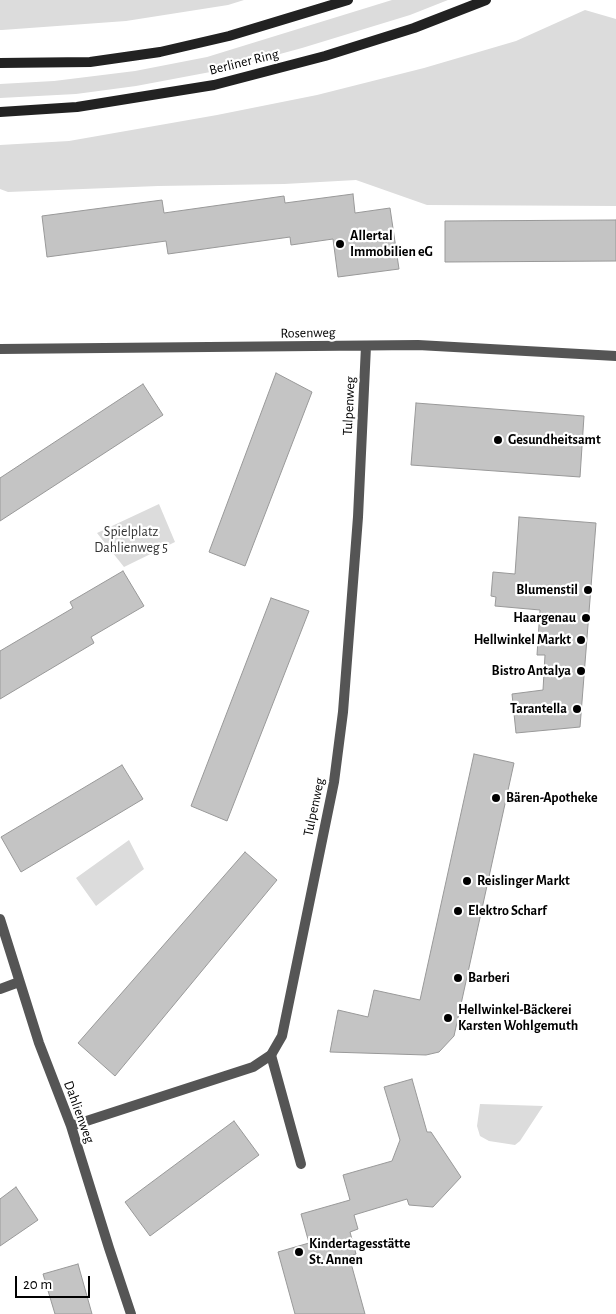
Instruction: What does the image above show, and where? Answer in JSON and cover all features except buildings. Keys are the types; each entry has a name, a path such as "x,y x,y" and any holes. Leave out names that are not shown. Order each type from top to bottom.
{"main road":[{"name":"Berliner Ring","path":"0,63 90,62 160,52 229,36 348,0"},
{"name":"Berliner Ring","path":"0,112 77,107 214,85 334,53 414,28 486,0"}],"street":[{"name":"Tulpenweg","path":"271,1055 282,1036 334,782 343,712 354,565 366,346"},
{"name":"Rosenweg","path":"0,349 418,346 616,356"},
{"name":"Dahlienweg","path":"0,919 39,1044 71,1126 108,1248 131,1314"},
{"path":"0,989 19,982"},
{"path":"71,1126 253,1067 271,1055 302,1164"}],"green space":[{"path":"0,0 244,0 228,5 126,21 0,30"},
{"path":"392,0 448,0 410,15 302,48 221,70 136,86 76,94 0,98 0,84 54,81 135,71 207,57"},
{"path":"585,10 616,19 616,206 427,205 356,180 284,184 158,186 8,192 0,189 0,145 69,141 317,95 424,68 516,41"},
{"name":"Spielplatz Dahlienweg 5","path":"159,504 175,542 124,567 97,533"},
{"path":"129,840 144,869 96,906 76,878"},
{"path":"480,1104 543,1106 520,1141 515,1145 489,1141 480,1136 477,1126"}],"place":[{"name":"Allertal Immobilien eG","path":"340,244"},
{"name":"Gesundheitsamt","path":"498,440"},
{"name":"Blumenstil","path":"588,590"},
{"name":"Haargenau","path":"586,618"},
{"name":"Hellwinkel Markt","path":"581,640"},
{"name":"Bistro Antalya","path":"581,671"},
{"name":"Tarantella","path":"577,709"},
{"name":"Bären-Apotheke","path":"496,798"},
{"name":"Reislinger Markt","path":"467,881"},
{"name":"Elektro Scharf","path":"458,911"},
{"name":"Barberi","path":"458,978"},
{"name":"Hellwinkel-Bäckerei Karsten Wohlgemuth","path":"448,1018"},
{"name":"Kindertagesstätte St. Annen","path":"299,1252"}]}
